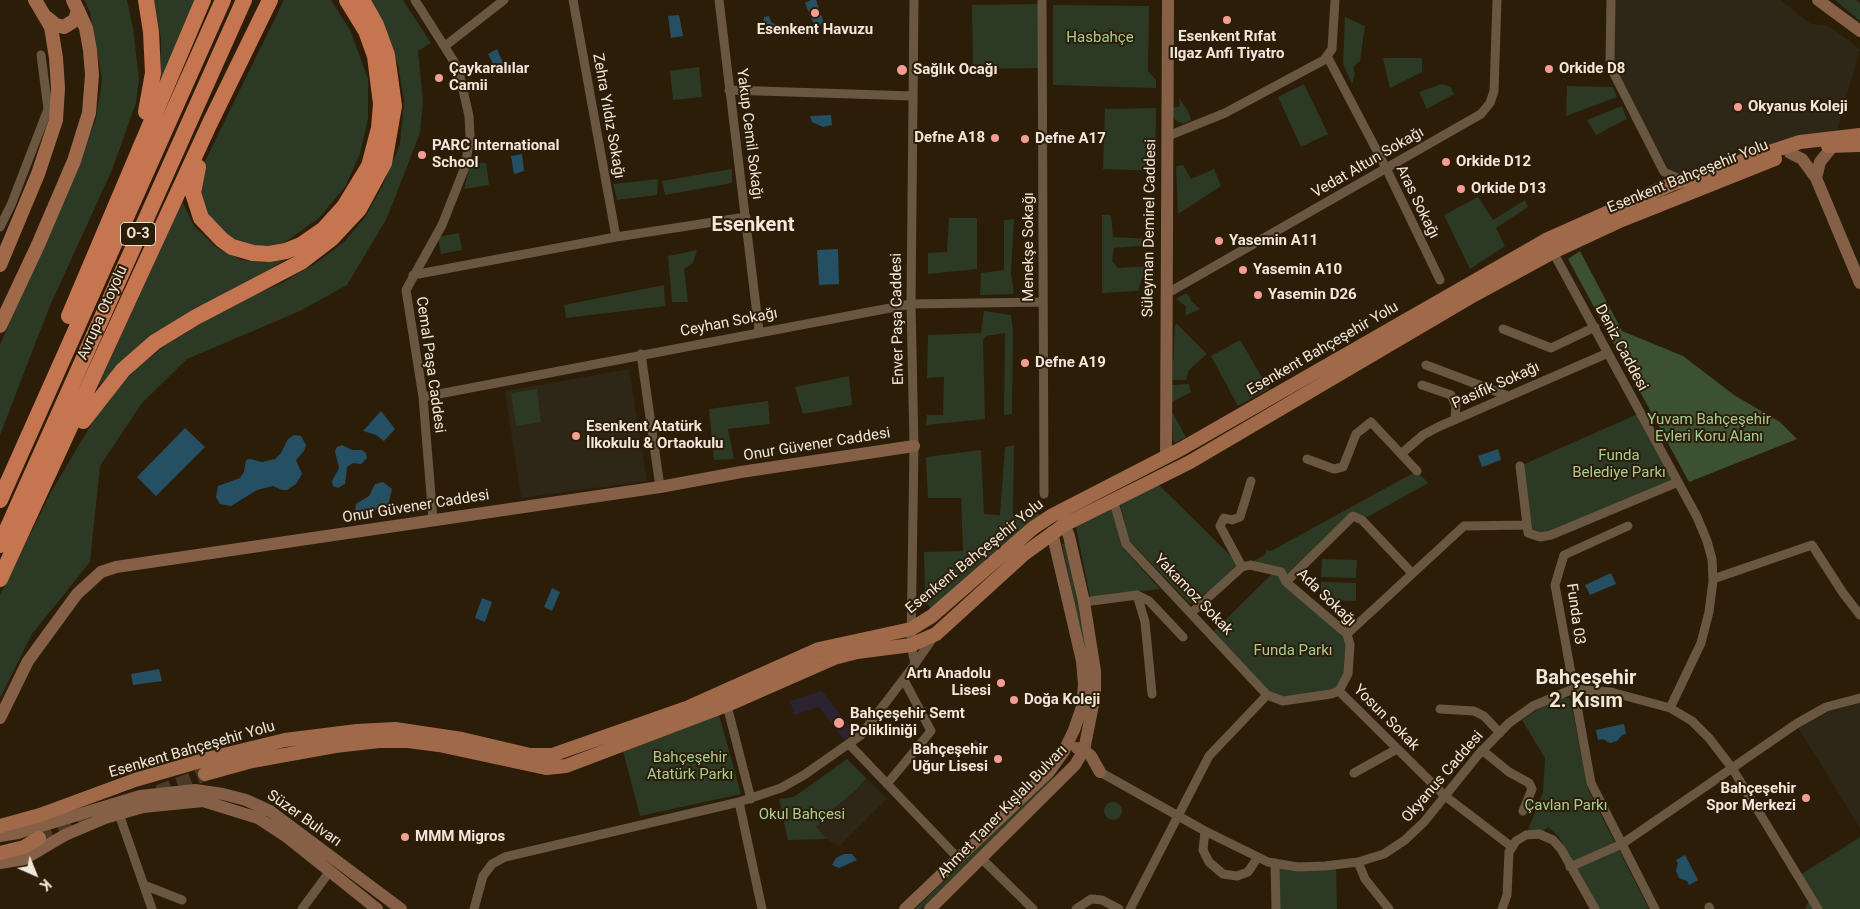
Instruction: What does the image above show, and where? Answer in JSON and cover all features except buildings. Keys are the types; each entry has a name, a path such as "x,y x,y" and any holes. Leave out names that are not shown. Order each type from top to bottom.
{"highway":[{"path":"111,215 116,195 142,127 151,91 153,52 146,0"},
{"path":"48,390 49,373 56,347 203,0"},
{"name":"Avrupa Otoyolu","path":"0,500 223,0"},
{"name":"Avrupa Otoyolu","path":"0,545 244,0"},
{"path":"0,579 270,0"},
{"path":"218,109 217,120 193,182 193,193 200,218 232,247 253,253 269,254 286,251 301,245 324,229 344,207 361,182 369,166 379,128 381,104 375,56 366,31 347,0"},
{"path":"49,474 64,455 94,404 118,375 139,355 196,317 301,262 331,239 359,210 384,163 394,106 393,86 383,42 362,0"}],"main road":[{"path":"35,0 46,17 56,25 64,27 75,20 76,5"},
{"name":"Süleyman Demirel Caddesi","path":"1166,457 1168,0"},
{"path":"1818,0 1860,31"},
{"path":"0,326 74,161 89,113 92,75 90,50 86,28 76,5"},
{"path":"0,265 38,174 56,120 58,88 56,58 46,17"},
{"name":"Esenkent Bahçeşehir Yolu","path":"911,637 932,616 1033,528 1051,516 1166,457 1546,240 1682,180 1800,142 1860,135"},
{"name":"Esenkent Bahçeşehir Yolu","path":"205,774 260,759 335,746 379,741 408,741 439,745 546,768 566,766 725,699 834,658 911,637 936,634 1024,554 1058,529 1184,465 1474,295 1553,252 1622,220 1790,154 1833,146 1860,145"},
{"path":"1816,178 1820,162 1833,146"},
{"path":"1790,154 1802,159 1816,178 1860,282"},
{"path":"1546,240 1553,252"},
{"name":"Onur Güvener Caddesi","path":"0,718 28,661 77,594 101,572 116,567 660,487 914,446"},
{"path":"1158,477 1166,457 1172,463 1184,465"},
{"path":"1051,516 1058,529"},
{"name":"Ahmet Taner Kışlalı Bulvarı","path":"930,909 1075,765 1084,750 1095,695 1092,642 1070,538 1058,529"},
{"name":"Ahmet Taner Kışlalı Bulvarı","path":"905,909 1049,772 1065,748 1082,707 1084,684 1082,661 1058,529"},
{"name":"Esenkent Bahçeşehir Yolu","path":"0,826 40,815 144,778 285,740 357,731 395,729 462,739 530,755 552,755 725,699"},
{"path":"1065,748 1084,750 1091,756 1100,772"},
{"path":"1065,748 1075,765 1100,772"},
{"name":"Süzer Bulvarı","path":"0,836 18,833 140,796 195,790 223,794 246,800 270,811 401,909"},
{"name":"Süzer Bulvarı","path":"0,863 24,858 82,827 119,814 143,807 195,802 229,808 258,818 330,871 377,909"},
{"path":"0,853 24,847 38,838"}],"street":[{"name":"Cemal Paşa Caddesi","path":"416,0 458,68 469,116 470,138 465,167 442,225 406,290 423,397 433,520"},
{"path":"444,46 504,0"},
{"name":"Zehra Yıldız Sokağı","path":"573,0 616,237"},
{"name":"Yakup Cemil Sokağı","path":"719,0 759,331"},
{"name":"Enver Paşa Caddesi","path":"914,0 911,304 914,446 911,637 915,664"},
{"name":"Menekşe Sokağı","path":"1042,0 1044,494"},
{"path":"1168,136 1196,126 1230,110 1324,60 1332,49 1335,0"},
{"name":"Vedat Altun Sokağı","path":"1166,294 1481,114 1490,104 1494,91 1497,0"},
{"path":"1611,0 1610,60 1613,72 1664,172 1662,182 1656,190"},
{"path":"0,227 15,196 48,109 41,55"},
{"name":"Aras Sokağı","path":"1327,56 1386,168 1440,280"},
{"path":"729,90 913,96"},
{"path":"1664,172 1682,180"},
{"path":"413,276 616,237 746,217"},
{"name":"Deniz Caddesi","path":"1553,252 1678,482 1707,541 1712,559 1713,579 1709,612 1701,643 1670,708"},
{"name":"Ceyhan Sokağı","path":"423,397 759,331 911,304 1043,302"},
{"path":"1503,329 1551,348 1594,327"},
{"name":"Pasifik Sokağı","path":"1401,454 1423,435 1455,419 1608,353"},
{"path":"641,354 660,487"},
{"path":"1426,365 1508,396"},
{"path":"1422,385 1451,396 1456,405 1455,419"},
{"path":"1307,459 1334,469 1343,467 1356,434 1371,422 1417,471"},
{"path":"1520,466 1528,534 1540,537 1551,535 1678,482"},
{"path":"1191,613 1242,567 1220,526 1224,518 1232,520 1240,517 1251,481"},
{"name":"Yakamoz Sokak","path":"1116,506 1126,544 1267,695"},
{"path":"1286,582 1353,516 1362,520 1411,572"},
{"path":"1347,634 1411,572 1464,526 1526,525"},
{"name":"Funda 03","path":"1628,526 1564,554 1556,576 1555,585 1590,783 1655,909"},
{"path":"1713,579 1812,545 1843,593 1860,615"},
{"name":"Ada Sokağı","path":"1242,567 1250,565 1281,572 1286,582 1347,634 1350,645 1348,674 1339,691"},
{"path":"1137,595 1145,622 1152,694"},
{"path":"1084,602 1137,595 1149,601 1183,637"},
{"path":"474,909 483,876 492,864 505,856 751,799 781,788 804,775 861,735 904,680 936,634"},
{"path":"887,784 932,731 904,680"},
{"name":"Okyanus Caddesi","path":"1100,772 1205,831 1258,857 1275,863 1298,867 1358,862 1384,854 1406,840 1424,822 1482,750 1500,732 1533,706 1573,689 1611,692 1670,708 1692,721 1709,738 1732,768 1818,909"},
{"name":"Yosun Sokak","path":"1267,695 1282,701 1331,694 1339,691 1445,796 1512,847"},
{"path":"1130,909 1209,756 1267,695"},
{"path":"1570,867 1622,844 1796,724 1826,707 1860,698"},
{"path":"725,699 751,799"},
{"path":"1440,709 1474,711 1484,716 1500,732"},
{"path":"849,744 958,858"},
{"path":"1354,773 1397,749"},
{"path":"1482,750 1509,772 1529,783 1532,789 1523,811"},
{"path":"739,802 762,909"},
{"path":"119,814 152,909"},
{"path":"1205,831 1203,850 1210,862 1222,874 1237,876 1248,872 1258,857"},
{"path":"1502,909 1507,895 1508,861 1512,847 1516,841 1526,835 1540,834 1553,840 1561,849 1594,909"},
{"path":"981,858 1033,909"},
{"path":"1358,862 1365,879 1389,909"},
{"path":"1275,863 1276,909"},
{"path":"302,909 330,871"},
{"path":"144,885 182,900"},
{"path":"1805,909 1810,898"},
{"path":"1076,909 1091,899 1102,900 1119,909"}],"shaded area":[{"name":"Okyanus Koleji","path":"1615,0 1780,0 1811,24 1829,26 1860,49 1837,131 1681,176 1671,172 1613,72"},
{"name":"Esenkent Atatürk İlkokulu & Ortaokulu","path":"629,369 647,481 521,498 505,391"},
{"name":"Bahçeşehir Semt Polikliniği","path":"822,691 854,732 844,740 819,707 794,715 790,701"},
{"path":"1860,698 1860,828 1796,724"},
{"name":"Okul Bahçesi","path":"847,759 887,799 839,846 826,839 788,840 779,799 794,797"}],"green space":[{"path":"84,0 127,0 133,28 139,79 136,103 112,170 49,308 0,435 0,345 96,119 102,79 90,12"},
{"path":"153,0 197,0 161,84 161,38"},
{"path":"284,0 331,0 351,32 368,79 368,118 360,154 345,187 319,218 284,243 252,248 231,238 214,226 200,199 203,165"},
{"path":"371,0 403,0 431,43 418,51 423,101 420,133 387,218 347,285 300,311 187,359 142,403 100,466 90,562 32,634 0,698 0,595 51,492 107,398 137,368 166,345 240,300 280,284 316,263 344,242 365,217 383,185 400,144 404,101 398,65 385,28"},
{"path":"1835,0 1856,0 1860,3 1860,21"},
{"path":"1040,4 1041,68 973,69 972,5"},
{"name":"Hasbahçe","path":"1053,5 1149,6 1148,71 1156,80 1156,88 1053,85"},
{"path":"1345,17 1365,26 1360,61 1353,67 1355,74 1352,84 1343,64"},
{"path":"1383,58 1422,58 1422,72 1390,88"},
{"path":"699,67 702,97 673,100 670,71"},
{"path":"1304,84 1328,134 1301,147 1278,97"},
{"path":"1442,84 1451,87 1454,94 1427,109 1419,92"},
{"path":"1567,86 1613,87 1617,97 1566,116"},
{"path":"1179,98 1188,111 1191,120 1183,124 1175,120 1173,116 1173,108 1180,106"},
{"path":"1622,106 1627,119 1596,135 1587,120"},
{"path":"1156,108 1155,171 1103,169 1105,109"},
{"path":"471,162 486,163 489,185 464,189"},
{"path":"1183,165 1191,179 1214,169 1221,186 1178,214 1176,166"},
{"path":"732,169 732,183 665,195 662,181"},
{"path":"658,179 657,195 617,200 613,184"},
{"path":"1478,197 1493,220 1525,200 1528,207 1496,228 1505,246 1470,269 1444,215"},
{"path":"182,201 194,226 217,248 242,260 264,262 285,260 146,342 98,386"},
{"path":"1102,215 1111,215 1113,237 1150,239 1150,245 1114,248 1112,261 1118,268 1155,266 1155,276 1142,278 1138,291 1102,293"},
{"path":"949,218 977,218 977,269 928,274 928,253 947,252"},
{"path":"1014,219 1011,273 1014,294 980,295 981,273 1004,270 1004,220"},
{"path":"459,233 462,250 441,254 438,237"},
{"path":"697,250 693,263 684,269 688,302 672,302 668,256"},
{"name":"Yuvam Bahçeşehir Evleri Koru Alanı","path":"1580,251 1622,331 1683,356 1734,395 1780,422 1797,439 1689,482 1568,259"},
{"path":"664,285 665,306 566,318 564,305"},
{"path":"1187,293 1192,302 1200,309 1187,315 1185,313 1186,306 1176,299"},
{"path":"984,311 1011,315 1013,330 1012,414 1004,415 1005,333 986,336 983,340 985,419 926,425 927,415 943,415 944,377 927,378 928,335 981,333"},
{"path":"1177,324 1207,354 1189,370 1186,380 1172,380 1175,325"},
{"path":"1240,340 1269,389 1238,406 1211,356"},
{"path":"849,376 852,405 803,414 795,387"},
{"path":"1189,384 1191,392 1172,402 1172,385"},
{"path":"537,389 541,422 516,426 511,393"},
{"path":"768,401 770,424 728,429 734,459 714,460 709,409"},
{"path":"1172,412 1186,437 1175,443 1173,440"},
{"name":"Funda Belediye Parkı","path":"1640,413 1678,482 1551,535 1528,533 1520,466"},
{"path":"1014,445 1013,514 1041,514 932,609 927,604 925,597 924,552 963,551 961,498 928,498 926,457 981,450 984,514 1000,515 1005,447"},
{"name":"Funda Parkı","path":"1417,471 1428,483 1362,520 1353,516 1287,581 1347,634 1348,674 1331,694 1272,697 1211,634 1275,571 1242,567 1265,555 1266,550 1271,551"},
{"path":"1158,484 1242,567 1190,604 1129,540 1120,504"},
{"path":"1111,508 1123,548 1160,589 1090,597 1076,527"},
{"path":"1062,544 1066,544 1089,661 1085,725 1081,724 1086,662"},
{"path":"1322,559 1357,560 1356,578 1321,577"},
{"path":"1321,582 1356,583 1356,601 1321,600"},
{"name":"Çavlan Parkı","path":"1555,698 1570,698 1588,789 1649,909 1599,909 1559,837 1548,827 1539,834 1526,835 1543,792 1545,758 1522,720"},
{"name":"Bahçeşehir Atatürk Parkı","path":"719,715 741,794 640,816 623,751"},
{"name":"Okul Bahçesi","path":"847,759 866,778 856,790 823,817 825,820 816,827 826,839 788,840 779,799 794,797"},
{"path":"1052,777 1054,779 921,909 915,909"},
{"path":"1113,802 1119,805 1122,811 1119,817 1113,820 1107,817 1104,811 1107,805"},
{"path":"1860,837 1860,909 1805,909 1810,898 1797,877"},
{"path":"1275,863 1336,865 1337,909 1276,909"}],"water":[{"name":"Esenkent Havuzu","path":"816,0 824,23 815,27 805,3"},
{"path":"679,15 683,36 671,38 668,16"},
{"name":"Esenkent Havuzu","path":"769,16 771,22 782,28 781,33 773,32 768,34 762,31 764,17"},
{"path":"497,49 504,65 496,69 488,54"},
{"path":"831,115 832,125 823,127 812,122 810,116"},
{"path":"522,154 524,171 514,174 511,156"},
{"path":"838,249 839,284 819,285 817,250"},
{"path":"381,411 395,429 384,441 376,435 363,431"},
{"path":"185,428 205,447 156,496 137,477"},
{"path":"294,435 301,436 306,445 304,451 296,460 302,474 296,484 287,490 273,486 257,490 231,506 220,504 216,497 218,486 240,478 244,472 246,460 262,462 275,459 281,453 288,439"},
{"path":"342,445 352,450 362,450 366,453 367,458 361,464 353,463 347,467 345,484 338,488 333,486 332,481 339,468 335,451 337,447"},
{"path":"1498,449 1501,460 1482,467 1478,456"},
{"path":"383,482 392,489 387,510 379,507 368,517 359,517 355,512 356,504 369,496 375,484"},
{"path":"1611,573 1616,584 1590,595 1585,585"},
{"path":"552,588 560,592 552,611 544,607"},
{"path":"482,598 492,602 485,622 475,618"},
{"path":"159,669 162,681 133,685 131,674"},
{"path":"1624,724 1626,734 1622,735 1617,741 1610,743 1603,739 1598,740 1596,730"},
{"path":"975,740 984,749 976,757 967,748"},
{"path":"844,854 852,854 857,860 839,868 832,865 836,858"},
{"path":"1685,855 1698,880 1689,885 1687,881 1679,878 1676,871 1678,863 1676,860"}],"tunnel":[{"path":"158,792 205,774"},
{"path":"39,838 89,819"}],"place":[{"name":"Esenkent Havuzu","path":"815,13"},
{"name":"Esenkent Rıfat Ilgaz Anfi Tiyatro","path":"1227,20"},
{"name":"Orkide D8","path":"1549,69"},
{"name":"Sağlık Ocağı","path":"902,70"},
{"name":"Çaykaralılar Camii","path":"439,78"},
{"name":"Okyanus Koleji","path":"1738,107"},
{"name":"Defne A18","path":"995,138"},
{"name":"Defne A17","path":"1025,139"},
{"name":"PARC International School","path":"422,155"},
{"name":"Orkide D12","path":"1446,162"},
{"name":"Orkide D13","path":"1461,189"},
{"name":"Yasemin A11","path":"1219,241"},
{"name":"Yasemin A10","path":"1243,270"},
{"name":"Yasemin D26","path":"1258,295"},
{"name":"Defne A19","path":"1025,363"},
{"name":"Esenkent Atatürk İlkokulu & Ortaokulu","path":"576,436"},
{"name":"Artı Anadolu Lisesi","path":"1001,683"},
{"name":"Doğa Koleji","path":"1014,700"},
{"name":"Bahçeşehir Semt Polikliniği","path":"839,723"},
{"name":"Bahçeşehir Uğur Lisesi","path":"998,759"},
{"name":"Bahçeşehir Spor Merkezi","path":"1806,798"},
{"name":"MMM Migros","path":"405,837"}],"district":[{"name":"Esenkent","path":"753,226"},
{"name":"Bahçeşehir 2. Kısım","path":"1586,690"}]}
